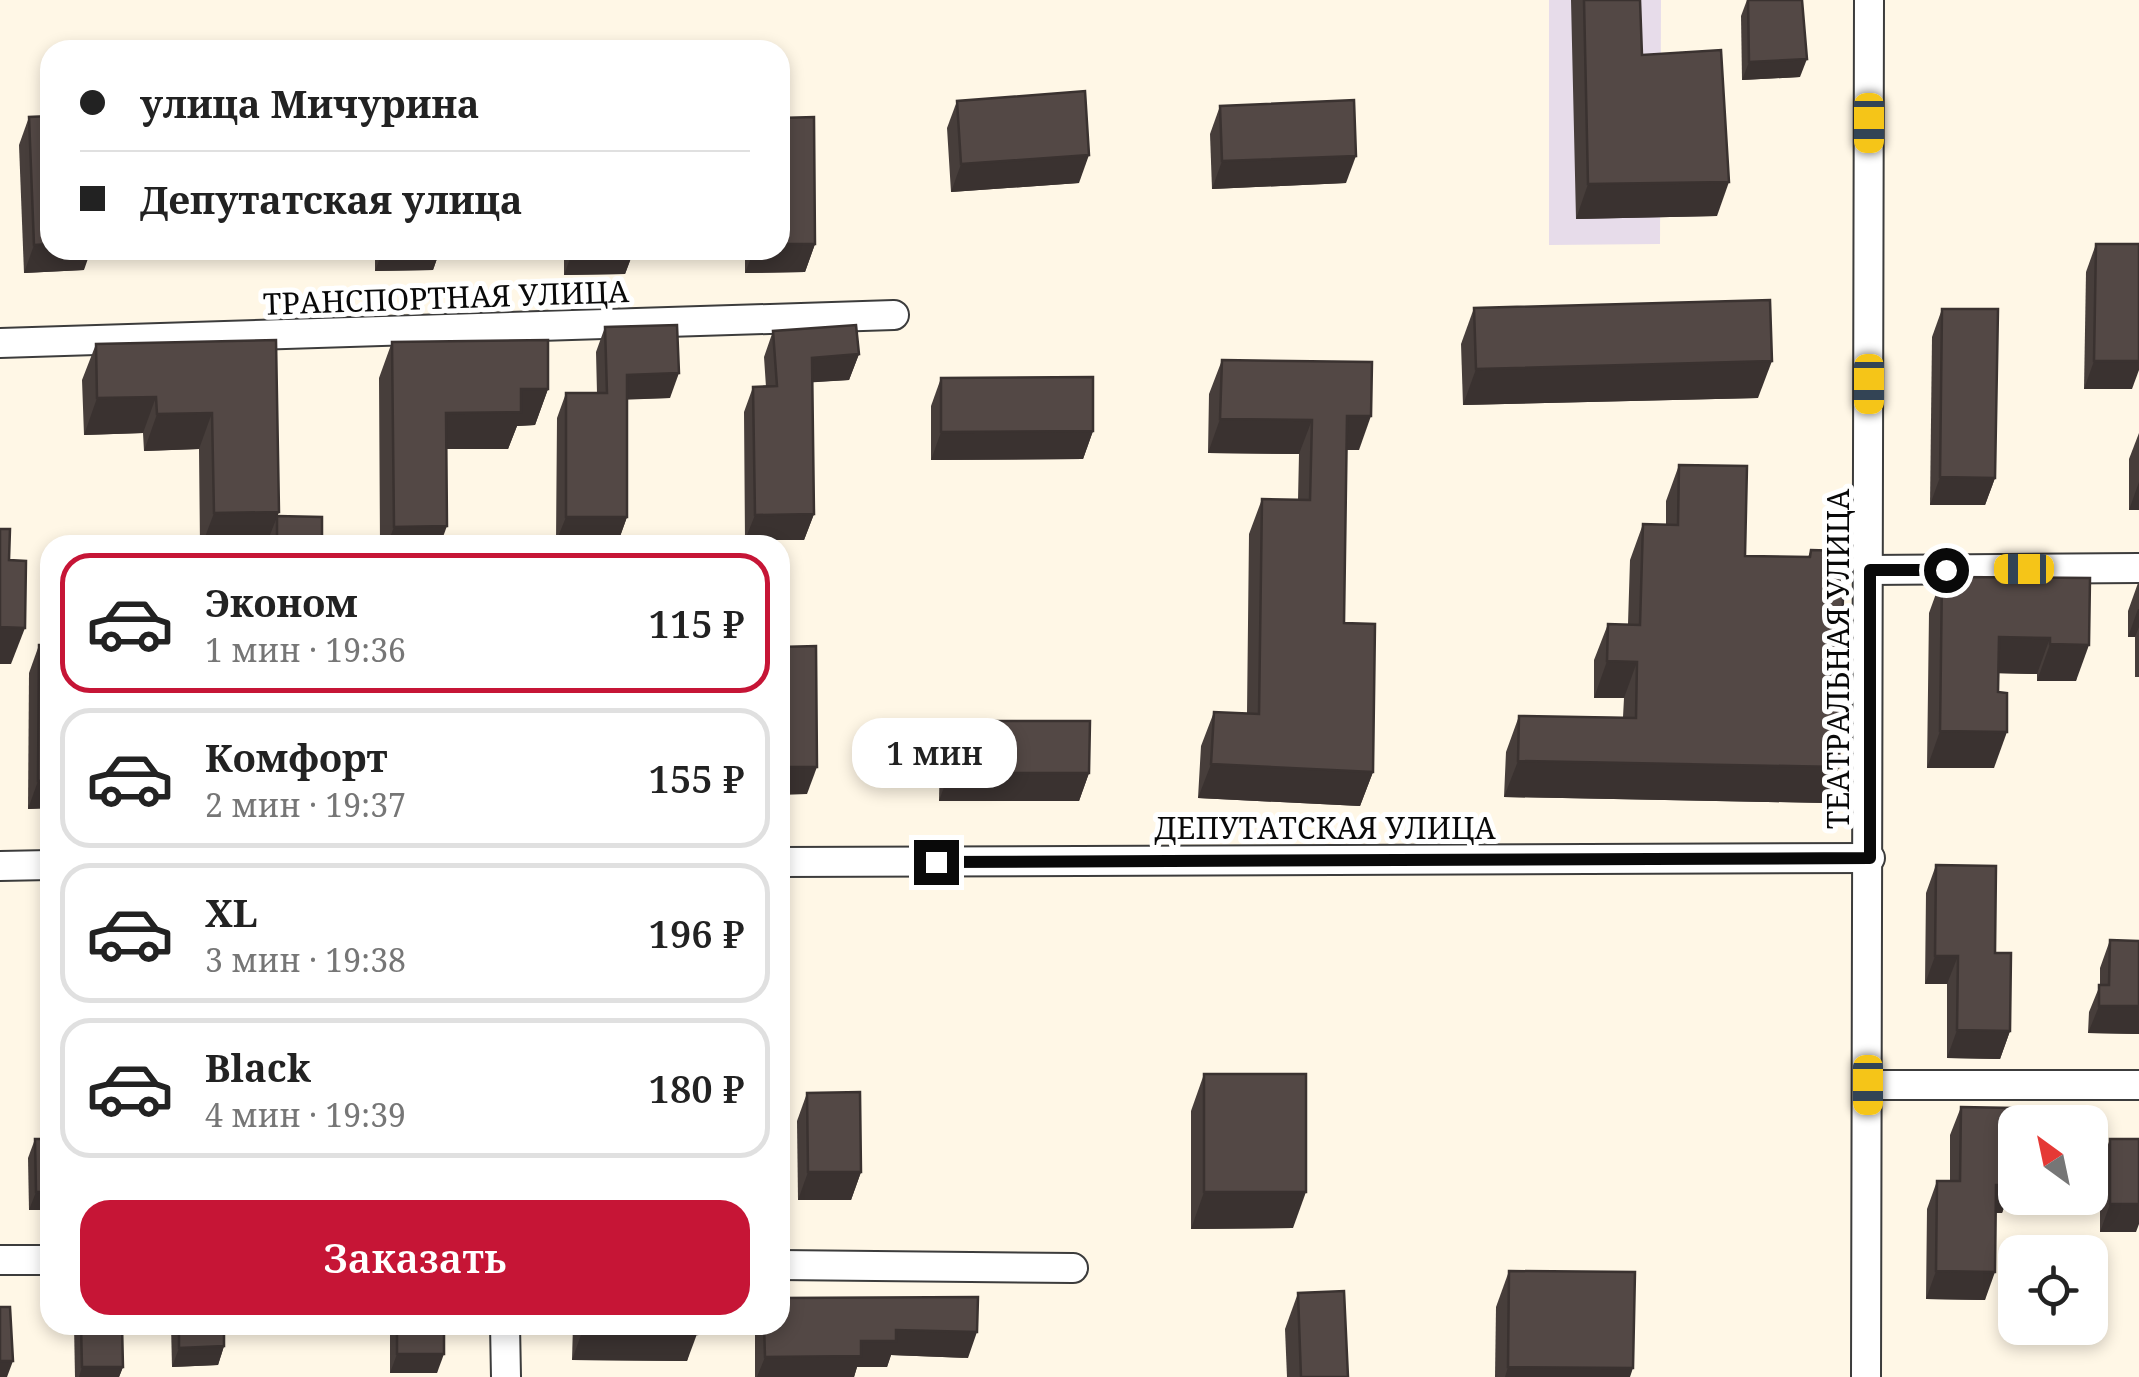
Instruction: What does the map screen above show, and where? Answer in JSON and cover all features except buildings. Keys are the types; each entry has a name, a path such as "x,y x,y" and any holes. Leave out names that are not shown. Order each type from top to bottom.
{"street":[{"name":"ТЕАТРАЛЬНАЯ УЛИЦА","path":"1866,1377 1869,0"},
{"name":"ТРАНСПОРТНАЯ УЛИЦА","path":"0,343 894,315"},
{"path":"1870,570 2139,568"},
{"name":"ДЕПУТАТСКАЯ УЛИЦА","path":"790,862 1870,858"},
{"path":"0,866 40,865"},
{"path":"1868,1085 2139,1085"},
{"path":"0,1260 40,1260"},
{"path":"790,1265 1074,1268"},
{"path":"505,1335 506,1377"}],"shaded area":[{"path":"1549,0 1661,0 1660,244 1549,245"}],"route":[{"path":"936,862 1870,858 1870,570 1946,570"}]}
